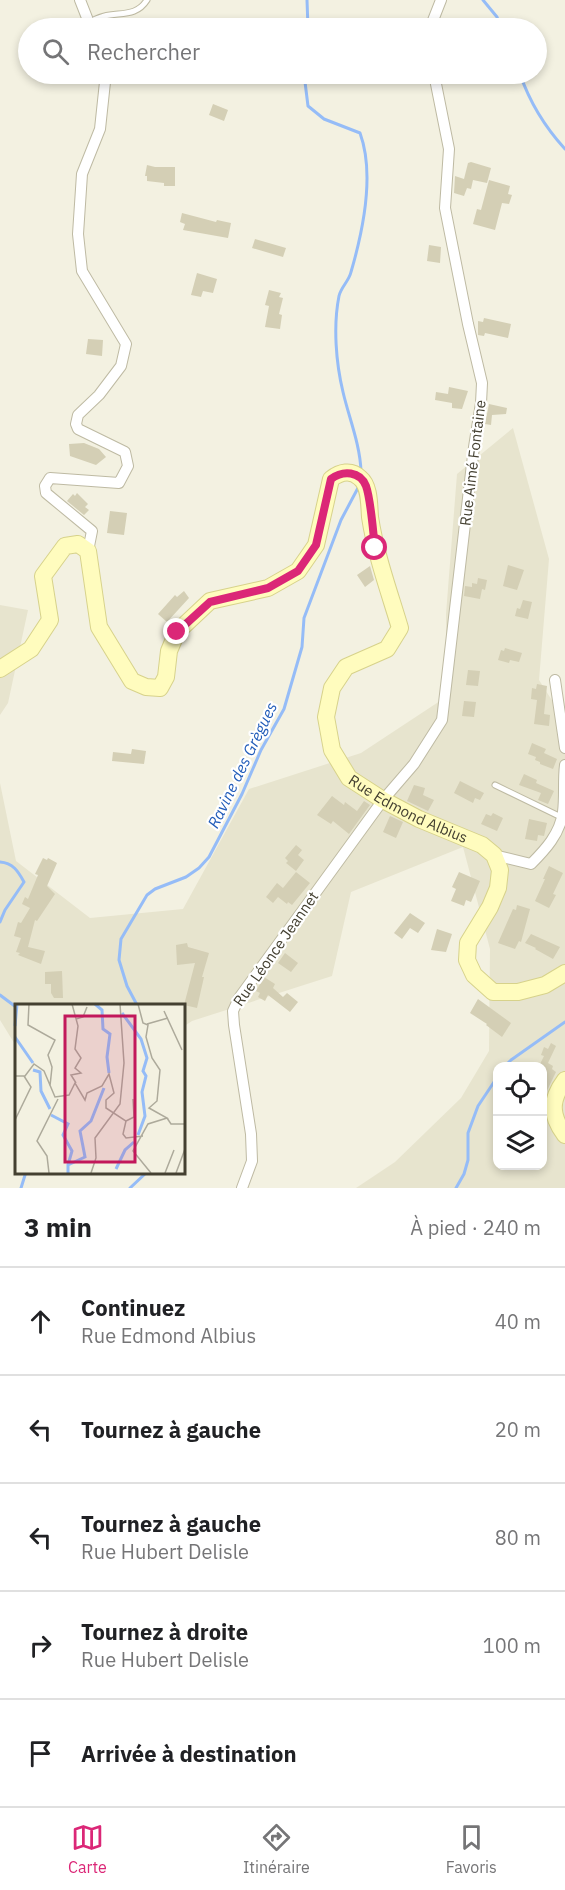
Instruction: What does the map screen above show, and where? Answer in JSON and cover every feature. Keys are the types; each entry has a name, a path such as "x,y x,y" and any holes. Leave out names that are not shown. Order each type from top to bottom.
{"main road":[{"name":"Rue Edmond Albius","path":"88,551 99,627 132,681 146,687 160,688 166,677 169,651 177,632 210,602 268,588 298,571 316,545 331,479 339,473 348,472 360,477 366,487 375,548 400,628 387,649 346,667 332,688 326,717 332,750 349,778 382,800 419,819 482,845 494,855"},
{"path":"0,669 31,649 50,620 43,576 64,546 78,544 88,551"},
{"path":"494,855 500,870 498,888 490,908 468,943 467,960 474,975 493,992 518,992 544,985 565,973"},
{"path":"565,1080 557,1093 554,1112 556,1123 565,1135"}],"street":[{"path":"80,0 87,18"},
{"path":"434,18 441,0"},
{"path":"88,551 92,531 46,493 45,486 50,478 119,483 128,466 125,452 78,429 76,423 78,415 99,395 120,366 126,344 82,271 78,234 82,174 100,129 105,84"},
{"name":"Rue Aimé Fontaine","path":"382,800 414,764 442,720 481,403 482,383 445,208 449,148 435,84"},
{"path":"555,680 565,748"},
{"path":"494,855 531,864 549,846 562,817 565,765"},
{"name":"Rue Léonce Jeannet","path":"242,1188 252,1161 251,1134 233,1011 239,998 382,800"}],"lane":[{"path":"97,18 135,13 147,0"},
{"path":"495,785 562,817"}],"shaded area":[{"path":"513,428 549,559 539,680 565,721 565,1188 356,1188 395,1162 461,1098 489,1051 490,949 463,847 351,892 332,976 192,1021 184,1026 184,1004 15,1004 15,1044 0,1020 0,783 16,861 90,918 183,909 249,789 361,753 446,697 446,614 457,474"},
{"path":"0,605 28,610 8,703 0,715"}],"building":[{"path":"213,104 228,110 224,121 209,115"},
{"path":"468,163 491,168 487,183 473,180 471,189 467,188 464,196 454,193 455,176 464,179"},
{"path":"147,165 175,167 175,186 164,186 164,183 147,181 147,176 145,176"},
{"path":"489,180 510,186 508,194 512,195 509,204 502,203 495,230 473,224 477,209 481,210"},
{"path":"182,213 216,222 217,220 231,223 228,238 183,230 185,224 180,222"},
{"path":"255,239 286,248 283,257 252,248"},
{"path":"429,245 441,247 440,263 427,261"},
{"path":"197,273 217,279 213,293 203,291 201,297 191,295"},
{"path":"269,290 281,293 279,297 283,298 279,314 282,315 280,329 265,327 269,306 265,305"},
{"path":"484,318 511,324 508,338 485,333 484,336 478,335 478,321 483,322"},
{"path":"88,339 103,340 102,356 86,354"},
{"path":"449,387 468,391 462,409 452,408 452,403 435,400 436,392 448,394"},
{"path":"489,404 507,408 506,414 492,415 491,425 485,424"},
{"path":"84,443 99,449 106,457 96,465 70,456 69,444"},
{"path":"77,493 88,504 85,507 89,510 84,515 67,501"},
{"path":"110,511 127,513 124,535 107,533"},
{"path":"508,565 524,570 517,590 503,586"},
{"path":"370,566 374,580 365,587 357,575"},
{"path":"478,578 487,580 480,599 464,596 465,586 472,587 472,583 477,584"},
{"path":"184,591 189,598 167,622 158,614 175,595 177,597"},
{"path":"523,600 532,602 528,619 515,616"},
{"path":"505,648 522,653 519,662 510,660 509,663 498,660 501,650 504,651"},
{"path":"468,670 480,671 478,686 466,685"},
{"path":"537,684 547,686 544,714 550,715 549,726 534,724 537,700 531,699 532,688 536,689"},
{"path":"464,701 476,702 474,717 462,716"},
{"path":"532,743 546,749 544,753 557,759 553,769 540,764 535,760 536,757 528,754"},
{"path":"132,749 146,751 144,764 112,761 113,752 131,754"},
{"path":"524,774 537,780 536,783 554,791 548,804 538,800 541,793 519,785"},
{"path":"460,781 484,793 480,800 475,798 473,803 454,793"},
{"path":"414,785 425,788 423,795 434,800 428,811 407,801"},
{"path":"332,796 357,811 364,801 370,805 349,834 333,821 331,824 317,815"},
{"path":"493,813 503,818 497,831 481,824 486,814 491,816"},
{"path":"390,816 403,822 396,838 383,832"},
{"path":"529,819 547,823 544,836 538,835 537,841 525,839"},
{"path":"296,845 302,850 298,855 304,860 296,871 286,863 288,861 285,858"},
{"path":"43,858 57,863 47,886 55,894 37,921 35,920 28,947 45,951 41,964 18,955 20,953 16,952 21,938 14,936 18,922 21,923 30,908 22,904 25,897 28,899 38,875 35,874"},
{"path":"549,866 563,873 549,908 535,901"},
{"path":"296,872 310,883 292,905 278,897 273,903 266,897 277,883 283,888"},
{"path":"459,872 480,881 471,902 466,900 464,906 451,901 456,889 452,887"},
{"path":"517,905 530,909 521,942 519,941 515,949 498,943"},
{"path":"410,913 425,923 418,933 410,928 402,939 394,933"},
{"path":"437,929 452,934 446,952 431,950"},
{"path":"531,934 560,947 553,959 525,943"},
{"path":"187,943 188,947 209,953 197,1008 184,1005 195,963 177,965 176,945"},
{"path":"285,953 298,963 291,972 278,963"},
{"path":"62,971 63,998 54,998 51,993 51,984 45,984 45,972"},
{"path":"264,977 275,984 273,988 283,997 287,993 298,1002 290,1012 268,995 265,1001 258,997 260,993 256,991"},
{"path":"478,999 511,1023 502,1037 470,1013"},
{"path":"551,1043 556,1046 548,1063 556,1072 547,1091 547,1062 541,1062 544,1056 541,1055 544,1047 548,1049"}],"waterway":[{"name":"Ravine des Grègues","path":"307,0 308,18"},
{"path":"483,0 497,18"},
{"name":"Ravine des Grègues","path":"305,84 308,106 324,119 360,133 367,166 363,221 350,275 339,296 336,332 341,381 361,471"},
{"path":"524,84 538,114 565,149"},
{"name":"Ravine des Grègues","path":"136,1004 127,986 119,960 121,939 147,895 155,889 186,877 209,857 242,794 261,750 284,709 302,647 304,618 341,520 359,486"},
{"path":"0,862 15,868 24,882 5,910 0,922"},
{"path":"0,995 15,1006"},
{"path":"509,1062 565,1022"},
{"path":"456,1188 464,1174 468,1160 468,1133 478,1106 493,1084"},
{"path":"21,1188 26,1173"},
{"name":"Ravine des Grègues","path":"130,1188 146,1173"}],"route":[{"path":"177,632 210,602 268,588 298,571 316,545 331,479 339,473 348,472 360,477 366,487 375,548"}]}
